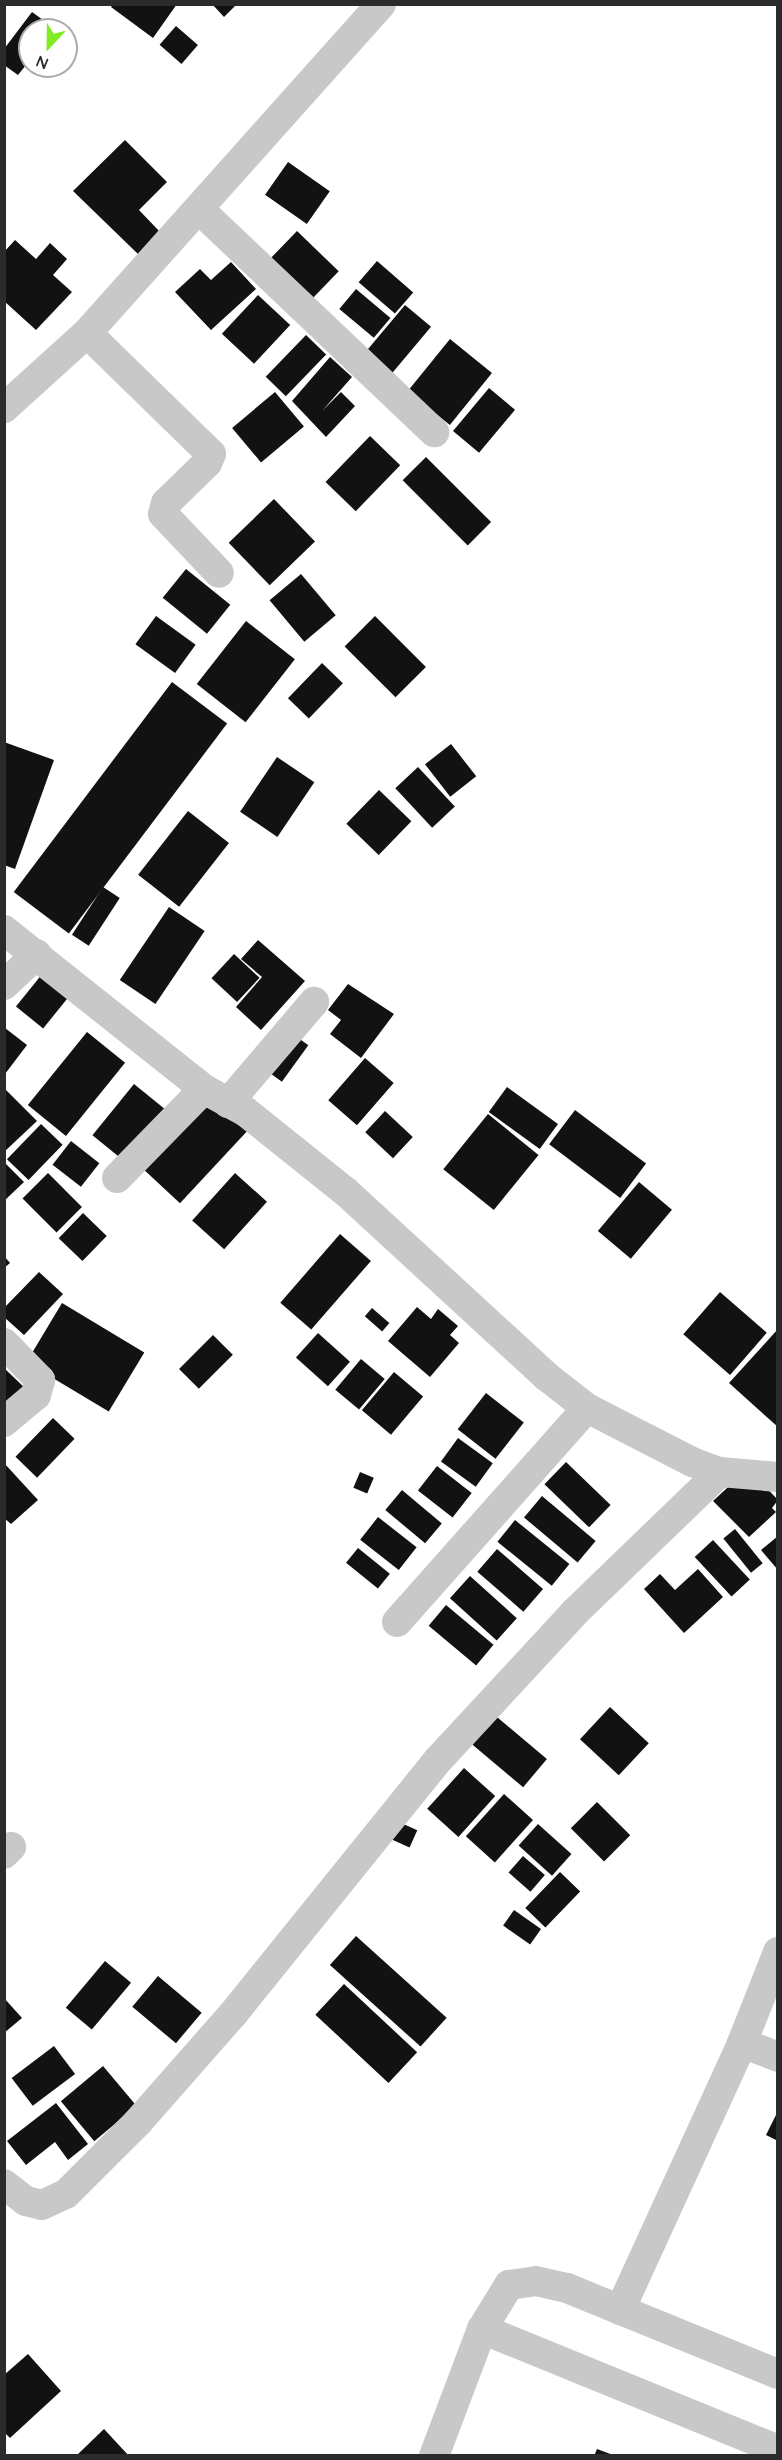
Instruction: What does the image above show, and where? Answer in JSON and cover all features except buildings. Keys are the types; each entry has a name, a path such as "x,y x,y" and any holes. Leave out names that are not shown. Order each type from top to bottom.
{"street":[{"path":"4,408 87,333 200,210 381,4"},
{"path":"200,210 434,432"},
{"path":"87,333 211,454 207,463 166,503 163,514 219,573"},
{"path":"4,930 216,1096 346,1192 546,1376 587,1408 650,1442 720,1472 777,1477"},
{"path":"4,985 37,954"},
{"path":"117,1178 216,1096 314,1002"},
{"path":"4,1343 39,1380 36,1395 4,1422"},
{"path":"397,1622 587,1408"},
{"path":"4,2184 26,2201 42,2205 66,2194 138,2122 233,2014 439,1759 574,1613 720,1472"},
{"path":"620,2310 742,2043 777,1952"},
{"path":"742,2043 777,2057"},
{"path":"434,2456 482,2329 509,2286 536,2281 567,2288 777,2374"},
{"path":"482,2329 777,2450"}]}
